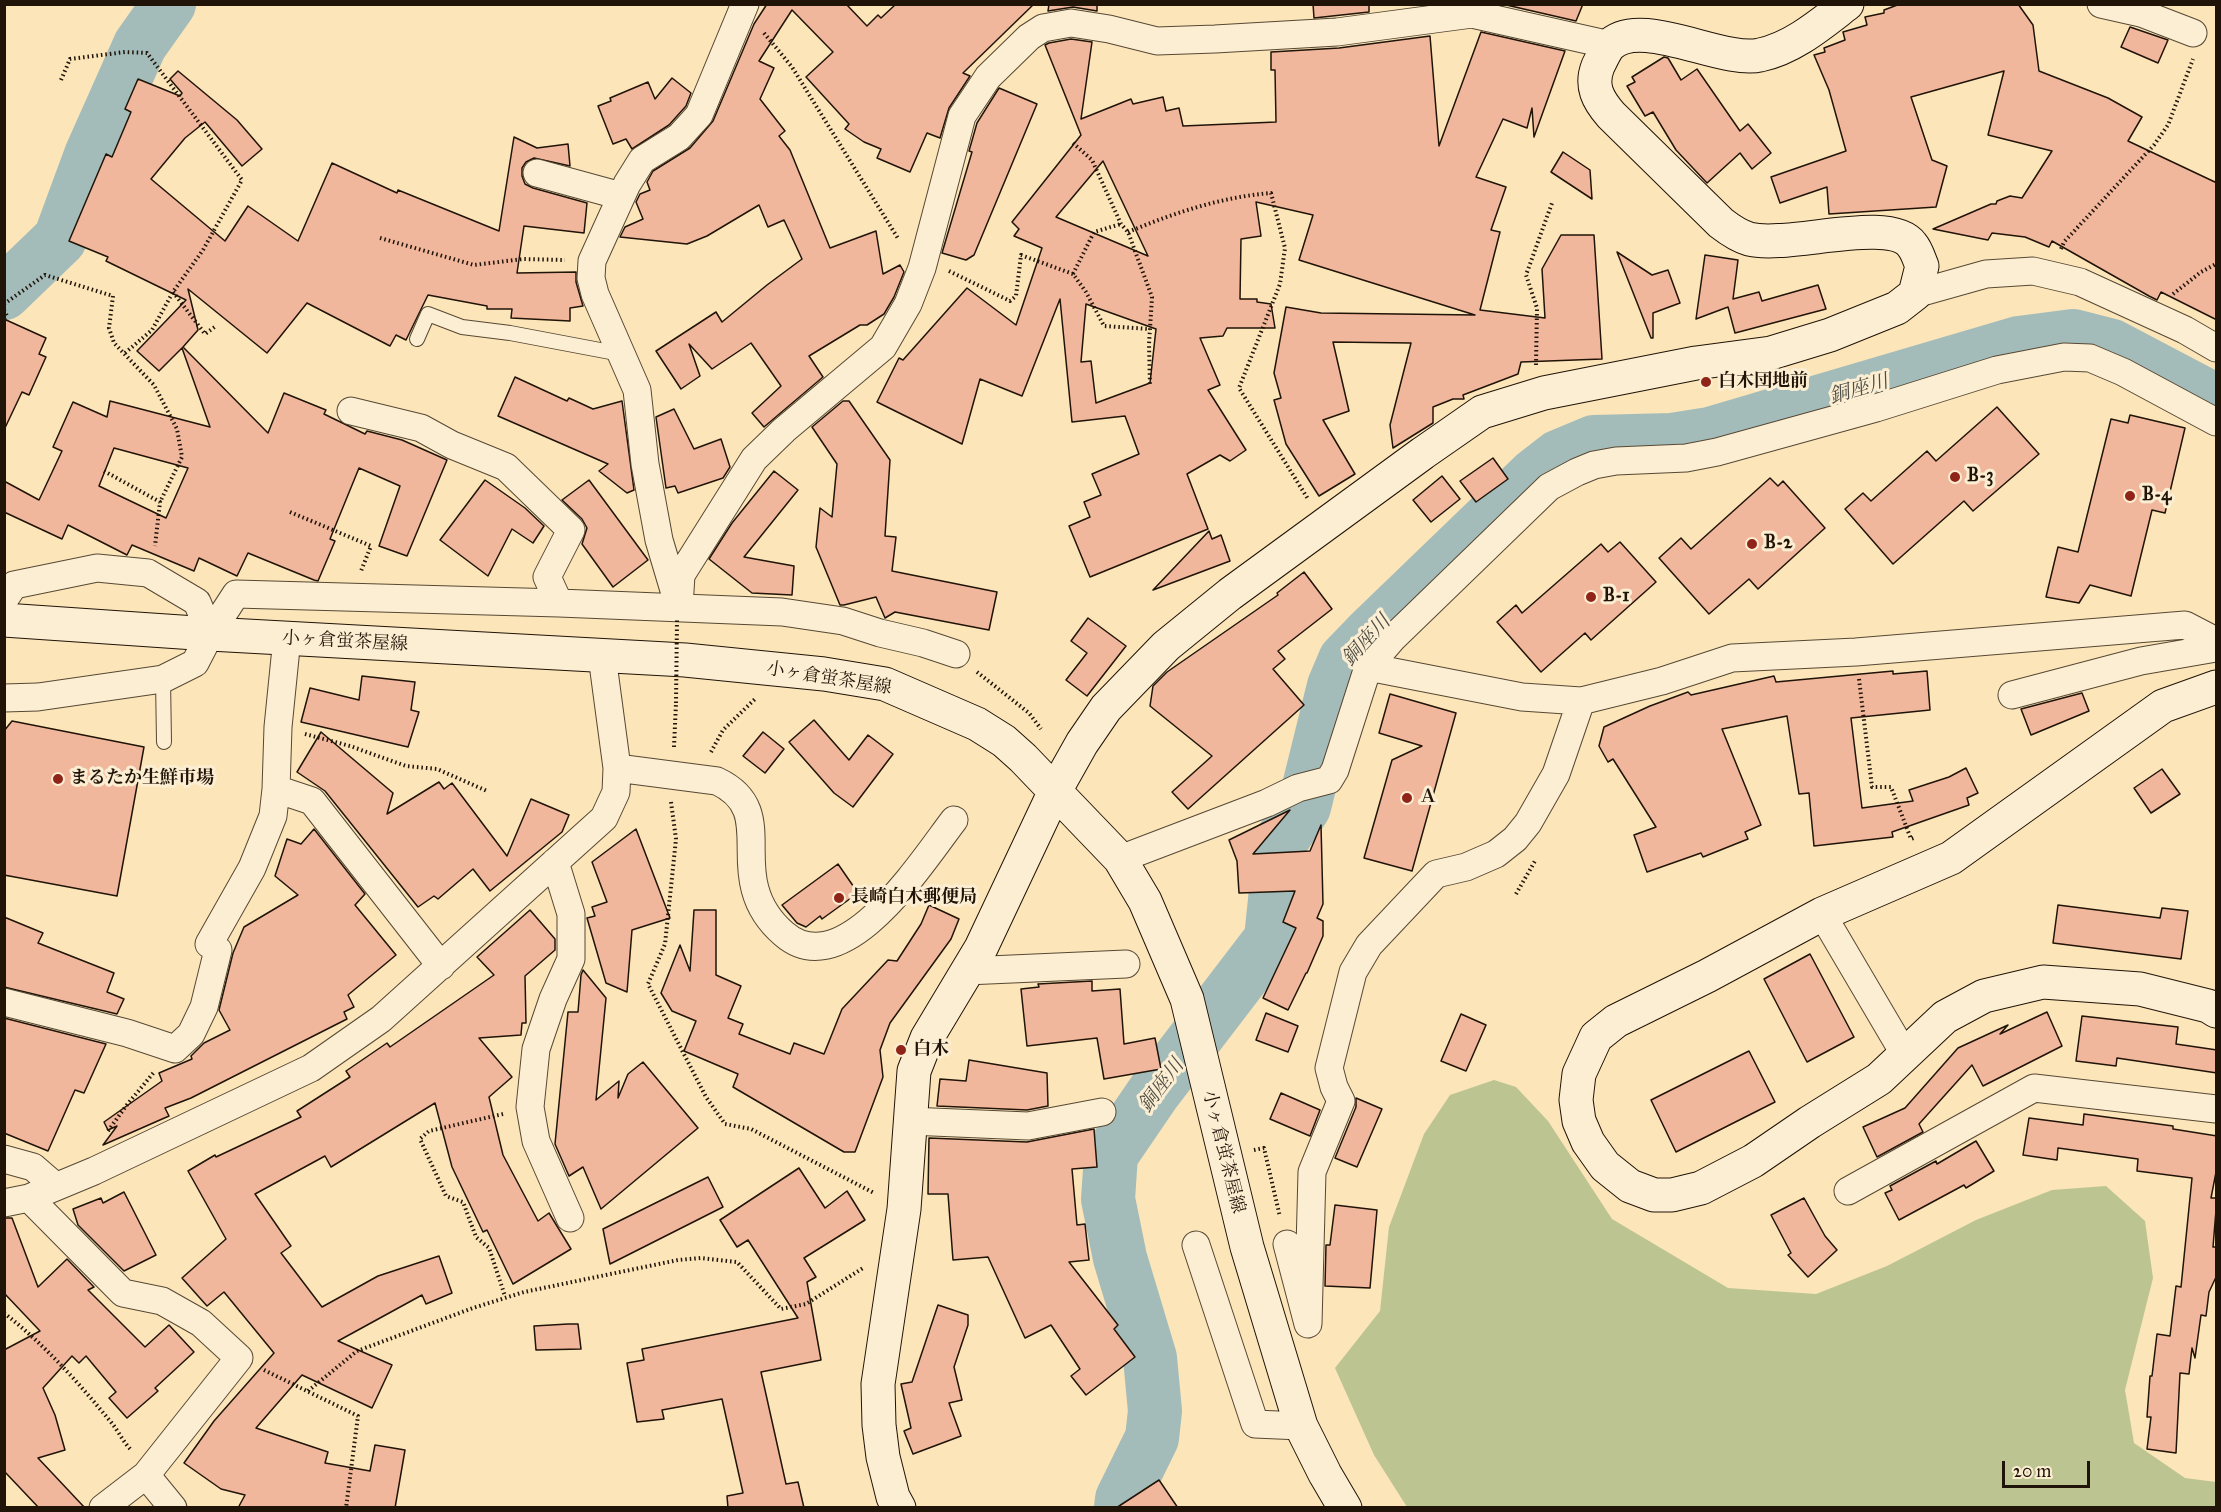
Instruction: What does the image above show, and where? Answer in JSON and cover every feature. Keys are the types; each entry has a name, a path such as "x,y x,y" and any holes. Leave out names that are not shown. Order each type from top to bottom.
{"street":[{"path":"1847,4 1814,30 1789,44 1760,55 1729,54 1678,40 1631,35 1610,45 1595,73 1595,88 1600,102 1721,223 1735,233 1750,239 1778,242 1871,232 1894,233 1912,244 1922,266 1915,294"},
{"path":"2101,4 2141,13 2193,33"},
{"path":"678,614 681,575 754,459 784,430 883,348 908,304 922,268 962,116 988,77 1029,37 1042,28 1071,23 1109,29 1157,41 1337,32 1472,14 1610,45"},
{"path":"678,614 659,540 645,464 637,390 595,294 591,278 592,261 621,196 642,160 679,137 699,115 740,16"},
{"path":"537,173 621,196"},
{"path":"899,1508 893,1497 883,1457 879,1425 878,1384 904,1209 914,1071 927,1038 981,948 1054,791 1082,743 1107,708 1166,646 1230,594 1422,453 1482,412 1535,396 1696,363 1771,353 1830,335 1873,318 1897,308 1915,294 1986,274 2033,271 2080,282 2159,318 2217,348"},
{"path":"1120,859 1257,807 1298,788 1329,780 1335,771 1368,667 1393,638 1549,487 1594,465 1616,461 1686,458 1717,452 1876,408 1997,370 2064,357 2090,358 2112,367 2217,422"},
{"path":"351,411 421,428 452,445 506,467 571,530 547,577 559,603"},
{"path":"5,609 14,585 97,568 148,573 197,602 210,634"},
{"path":"4,698 38,698 163,679 195,663 210,634 236,594 559,603 678,614 782,612 843,621 956,654"},
{"name":"小ヶ倉蛍茶屋線","path":"5,609 210,634 696,661 824,674 885,684 977,724 1004,741 1120,859 1145,901 1187,999 1247,1247 1301,1426 1345,1508"},
{"path":"1368,667 1522,697 1581,700 1662,681 1732,658 1856,652 2185,625 2217,641"},
{"path":"4,1002 127,1033 175,1049 191,1034 204,1007 218,950 209,944 252,868 273,816 278,727 287,638"},
{"path":"2012,695 2141,661 2217,648"},
{"path":"103,1508 148,1472 239,1358 201,1323 162,1301 123,1293 17,1201 94,1171 311,1068 381,1019 604,818 616,792 617,768 602,656"},
{"path":"2217,687 2163,706 1951,858 1822,914 1707,976 1616,1021 1596,1036 1579,1074 1576,1100 1579,1121 1588,1142 1605,1166 1630,1186 1654,1195 1672,1195 1701,1188 1753,1161 1879,1079 1945,1017 1984,996 2043,982 2140,989 2208,1006 2217,1011"},
{"path":"1287,1244 1308,1324 1312,1172 1341,1101 1329,1068 1353,972 1369,945 1436,874 1466,867 1496,854 1515,839 1528,823 1556,774 1581,700"},
{"path":"617,768 717,781 730,787 747,806 754,888 764,913 795,944 814,948 839,942 890,902 954,820"},
{"path":"276,789 312,801 441,966"},
{"path":"555,862 571,914 571,959 553,999 536,1049 530,1107 536,1141 570,1218"},
{"path":"1822,914 1905,1055"},
{"path":"966,971 1126,964"},
{"path":"1848,1191 2034,1088 2217,1109"},
{"path":"909,1121 1028,1126 1102,1112"},
{"path":"4,1159 33,1167 55,1186"},
{"path":"1196,1245 1255,1424 1301,1426"},
{"path":"148,1472 173,1508"}],"lane":[{"path":"417,339 429,314 462,327 510,333 621,354"},
{"path":"163,679 164,742"}],"path":[{"path":"740,16 764,32 792,67 912,261 922,268 933,267 949,271 1010,301 1016,296 1021,255 1073,274 1086,292 1104,326 1150,329"},
{"path":"2050,275 2064,242 2154,145 2168,125 2196,52 2193,33"},
{"path":"61,80 69,59 124,52 147,53 242,180 203,250 173,292 152,330 125,353"},
{"path":"1073,143 1092,160 1121,224 1128,232 1152,297 1150,385"},
{"path":"1128,232 1171,214 1245,195 1271,193 1285,248 1280,284 1239,388 1324,525"},
{"path":"1535,396 1537,308 1526,274 1552,203"},
{"path":"1073,274 1094,232 1121,224"},
{"path":"380,238 474,265 523,260 592,261"},
{"path":"2159,318 2174,291 2217,264"},
{"path":"4,304 45,275 113,296 109,328 114,343 154,385 177,429 182,457 160,502 156,541 148,573"},
{"path":"173,292 205,334 216,326"},
{"path":"4,310 6,316 4,319"},
{"path":"104,471 160,502"},
{"path":"290,512 371,546 352,597"},
{"path":"674,748 678,614"},
{"path":"1856,652 1872,787 1891,787 1911,839 1921,835"},
{"path":"956,654 1029,713 1041,729"},
{"path":"723,730 760,694"},
{"path":"278,727 350,746 406,766 437,769 487,791"},
{"path":"671,797 676,839 665,944 648,984 706,1097 725,1124 751,1129 831,1168 904,1209"},
{"path":"94,1171 105,1137 126,1106 160,1065 168,1046"},
{"path":"505,1296 489,1248 476,1237 463,1203 446,1196 420,1139 429,1131 442,1127 530,1107"},
{"path":"1264,1148 1287,1244"},
{"path":"308,1391 357,1351 505,1296 609,1273 701,1258 737,1262 781,1309 806,1304 897,1247"},
{"path":"4,1314 33,1336 111,1422 124,1443 148,1472"},
{"path":"239,1358 358,1416 346,1508"}],"green space":[{"path":"1494,1080 1516,1087 1548,1121 1612,1219 1728,1288 1816,1294 1887,1266 1976,1220 2052,1190 2106,1186 2145,1221 2153,1278 2125,1390 2134,1443 2185,1478 2216,1482 2216,1507 1407,1507 1374,1455 1335,1368 1380,1311 1389,1227 1424,1134 1450,1095"}],"building":[{"path":"767,4 846,4 867,26 878,15 881,18 896,4 1034,4 963,73 970,76 949,108 940,138 927,133 910,172 877,158 881,149 864,142 845,129 849,124 806,77 833,52 792,10 759,61 774,68 760,99 785,131 779,136 790,150 830,248 876,231 883,274 900,265 904,272 884,314 867,325 860,325 809,356 823,377 764,427 752,413 781,386 751,343 712,369 689,344 700,376 681,389 656,351 716,312 722,322 802,259 784,220 768,227 759,205 707,236 687,244 620,237 625,227 643,219 636,202 640,194 650,190 647,182 653,171 690,148 713,121 754,24"},
{"path":"1049,4 1097,4 1097,11 1073,7 1048,11"},
{"path":"1313,4 1369,4 1369,12 1314,18"},
{"path":"1502,4 1583,4 1576,21"},
{"path":"1900,4 2018,4 2033,25 2039,71 2108,98 2142,117 2128,141 2217,183 2217,320 2161,292 2157,300 2052,241 2049,247 2025,237 1992,233 1988,240 1933,229 1991,204 1996,204 1997,201 2010,196 2022,198 2052,151 1988,135 2004,71 1911,97 1932,160 1947,166 1936,207 1829,214 1827,187 1780,203 1771,177 1846,151 1829,90 1814,55 1825,52 1824,48 1845,40 1843,32 1867,25 1865,17 1884,13 1884,10"},
{"path":"2130,27 2168,40 2158,63 2121,47"},
{"path":"1481,32 1565,51 1534,137 1532,108 1527,128 1503,119 1476,177 1506,187 1491,230 1500,232 1480,310 1545,318 1542,269 1561,235 1594,235 1602,359 1521,362 1518,374 1463,395 1464,399 1453,399 1433,407 1433,423 1393,448 1390,425 1411,343 1333,342 1349,411 1323,420 1355,474 1319,496 1286,444 1274,400 1281,398 1274,373 1286,307 1321,313 1475,315 1299,260 1313,215 1256,202 1261,236 1241,239 1240,299 1257,299 1257,302 1271,304 1275,328 1227,328 1223,336 1200,338 1220,385 1208,390 1246,450 1230,461 1220,455 1187,474 1208,529 1090,577 1069,526 1090,517 1084,502 1101,495 1092,474 1139,454 1125,416 1072,422 1060,299 1022,396 980,379 962,444 877,402 899,358 903,360 967,288 1016,325 1042,248 1014,236 1019,229 1012,222 1081,135 1045,45 1049,43 1071,39 1092,42 1081,119 1131,99 1133,104 1163,97 1166,111 1179,108 1183,126 1276,122 1275,70 1271,70 1271,52 1339,48 1430,36 1439,146","holes":["1103,161 1148,256 1056,217","1086,304 1156,329 1150,383 1096,403 1091,361 1081,362"]},
{"path":"1664,57 1668,58 1681,80 1697,69 1740,131 1748,124 1771,153 1752,169 1740,153 1707,183 1676,150 1653,112 1645,116 1627,86 1635,82 1632,77"},
{"path":"178,71 237,120 262,149 242,166 205,122 185,138 151,179 225,241 248,206 298,241 332,163 397,193 398,190 499,231 514,137 537,148 568,144 570,166 534,158 526,162 522,168 522,176 525,184 533,188 587,203 584,233 524,226 517,273 576,272 576,282 583,306 570,308 570,321 511,318 512,309 487,309 487,306 428,295 406,340 396,335 390,346 307,303 267,353 188,289 198,330 183,347 268,433 284,393 326,410 324,414 365,434 367,431 402,440 447,460 407,556 379,546 400,486 359,468 330,539 335,541 318,581 248,553 237,576 199,558 194,571 132,545 127,555 68,525 62,539 4,512 4,481 39,500 62,451 53,447 73,402 107,417 110,401 210,427 182,348 159,371 137,351 186,300 106,261 108,257 69,241 106,154 112,157 131,112 125,109 138,79 180,96 182,93 170,79","holes":["114,448 188,468 166,518 99,486"]},
{"path":"672,78 691,93 686,106 669,125 632,149 626,139 613,144 598,106 611,101 610,98 648,82 655,99"},
{"path":"999,88 1037,104 974,255 966,260 942,253 972,152 969,151 977,123"},
{"path":"1563,152 1590,170 1592,199 1551,172"},
{"path":"1617,252 1652,275 1668,270 1680,303 1653,313 1653,338 1651,338"},
{"path":"1705,255 1738,260 1733,299 1759,292 1762,301 1818,285 1826,309 1735,333 1728,307 1696,319"},
{"path":"4,319 46,338 39,354 46,357 29,395 22,392 4,430"},
{"path":"515,377 567,401 569,398 593,409 622,401 634,490 627,493 599,471 608,464 498,416"},
{"path":"843,401 849,401 890,460 885,536 896,537 892,571 997,592 989,630 895,612 885,618 876,597 840,605 816,547 820,508 832,517 837,464 812,427"},
{"name":"B-3","path":"1997,407 2039,454 1973,511 1964,501 1893,564 1845,509 1863,493 1871,501 1927,451 1936,461"},
{"path":"674,409 694,449 721,439 730,467 723,478 678,493 675,486 666,488 656,417"},
{"name":"B-4","path":"2130,415 2185,428 2165,513 2152,510 2131,596 2090,585 2079,603 2046,597 2058,547 2078,552 2111,419 2128,423"},
{"path":"1493,458 1508,479 1476,502 1460,481"},
{"path":"774,471 798,490 744,557 794,566 792,595 752,593 709,559 732,523"},
{"path":"1442,476 1460,499 1431,522 1413,500"},
{"name":"B-2","path":"1770,478 1778,486 1783,481 1825,528 1758,589 1749,579 1709,614 1659,558 1681,538 1691,549"},
{"path":"485,480 525,508 544,526 533,543 512,529 488,576 440,540"},
{"path":"589,480 648,560 613,587 582,544 587,528 582,519 562,500"},
{"path":"1209,531 1212,539 1221,535 1230,561 1153,590"},
{"name":"B-1","path":"1620,542 1656,582 1591,640 1585,633 1541,672 1497,622 1516,605 1522,613 1601,544 1608,552"},
{"path":"1304,572 1332,609 1278,651 1285,659 1273,669 1304,705 1188,809 1172,792 1212,756 1150,706 1153,686 1167,672 1278,595 1277,593"},
{"path":"1088,618 1126,646 1087,696 1066,680 1087,653 1071,641"},
{"path":"1893,671 1893,674 1927,671 1930,710 1851,718 1862,808 1913,801 1909,790 1949,777 1966,768 1978,793 1967,798 1969,805 1892,832 1893,837 1814,846 1809,793 1799,794 1787,716 1722,729 1761,825 1745,832 1748,839 1703,857 1701,853 1647,872 1634,835 1656,827 1613,759 1608,762 1599,746 1604,727 1688,692 1691,695 1774,676 1776,682"},
{"path":"362,676 415,682 411,710 419,712 408,747 301,722 310,688 359,700"},
{"path":"2082,693 2089,711 2031,735 2021,709"},
{"name":"Ａ","path":"1390,694 1456,713 1412,871 1364,858 1392,760 1422,746 1379,733"},
{"path":"814,720 849,760 868,735 893,754 853,807 834,793 789,742"},
{"path":"12,721 144,747 117,896 4,875 4,731"},
{"path":"321,732 393,793 387,814 439,782 444,789 452,783 507,856 531,799 569,815 562,832 490,891 473,869 438,899 434,896 418,907 325,791 297,772"},
{"path":"763,732 784,749 765,773 743,756"},
{"path":"2162,769 2180,794 2151,813 2134,788"},
{"path":"1290,810 1253,854 1310,851 1321,825 1323,904 1317,918 1323,921 1323,936 1288,1010 1263,998 1296,928 1283,922 1295,891 1239,893 1237,861 1229,840"},
{"path":"314,829 365,894 355,905 396,955 348,995 354,1007 344,1012 347,1019 191,1098 165,1108 169,1116 103,1145 117,1126 108,1130 104,1122 162,1081 159,1073 192,1059 191,1056 204,1043 230,1030 219,1010 233,953 244,927 298,895 275,876 287,839 301,844"},
{"path":"636,829 670,918 632,930 627,992 606,983 587,918 595,916 592,907 607,902 592,862"},
{"path":"838,864 858,893 822,919 820,916 806,927 797,923 782,905"},
{"path":"929,905 959,919 951,939 890,1023 880,1050 883,1077 855,1152 844,1152 733,1087 738,1074 684,1051 696,1021 672,1011 661,993 680,945 690,971 694,910 716,910 716,975 741,986 728,1018 743,1024 739,1034 790,1054 794,1043 824,1054 842,1009 888,960 897,961 921,924"},
{"path":"2058,905 2160,918 2162,908 2188,911 2181,959 2053,943"},
{"path":"530,910 555,939 555,950 525,976 526,1023 522,1023 521,1035 479,1038 512,1077 489,1097 503,1155 538,1221 549,1213 571,1249 513,1284 487,1230 483,1232 452,1167 435,1103 331,1167 325,1156 255,1194 291,1246 281,1253 322,1307 378,1276 439,1256 452,1293 426,1304 422,1295 338,1341 392,1365 372,1408 302,1375 256,1428 328,1452 325,1463 370,1471 375,1445 405,1450 395,1508 238,1508 245,1495 221,1489 184,1463 214,1421 274,1353 224,1292 207,1306 182,1278 226,1239 188,1171 215,1155 216,1157 301,1117 297,1111 350,1077 346,1071 387,1043 390,1047 494,975 477,957"},
{"path":"4,917 43,933 38,943 114,973 107,992 124,999 117,1014 4,987"},
{"path":"1810,954 1854,1037 1807,1062 1764,979"},
{"path":"583,970 606,998 596,1100 619,1081 618,1098 628,1074 643,1062 698,1128 601,1209 583,1167 569,1176 555,1144 568,1012 578,1012"},
{"path":"1092,981 1092,991 1120,989 1124,1044 1155,1038 1161,1069 1104,1079 1097,1038 1027,1046 1021,989 1039,987 1038,984"},
{"path":"2047,1012 2062,1046 1983,1086 1972,1065 1919,1124 1923,1132 1877,1157 1863,1127 1905,1108 1958,1048 2008,1025 2000,1034"},
{"path":"1266,1013 1298,1026 1288,1052 1256,1040"},
{"path":"1461,1014 1486,1025 1466,1071 1441,1061"},
{"path":"2082,1016 2178,1027 2176,1044 2217,1050 2217,1073 2117,1058 2116,1066 2076,1061"},
{"path":"4,1018 106,1044 84,1093 75,1090 48,1151 4,1133"},
{"path":"1749,1051 1775,1102 1676,1152 1651,1100"},
{"path":"969,1060 1047,1073 1048,1106 1027,1110 937,1106 940,1079 966,1081"},
{"path":"1281,1093 1320,1110 1310,1136 1270,1119"},
{"path":"1356,1098 1382,1109 1357,1167 1335,1158 1356,1107"},
{"path":"2084,1114 2173,1126 2173,1129 2217,1136 2217,1167 2211,1198 2217,1198 2213,1247 2217,1247 2217,1275 2209,1292 2206,1316 2201,1315 2195,1358 2192,1348 2189,1374 2180,1373 2176,1453 2147,1449 2151,1417 2147,1417 2150,1376 2152,1376 2157,1334 2170,1336 2176,1286 2181,1287 2192,1178 2137,1171 2138,1159 2058,1148 2057,1160 2023,1155 2029,1118 2083,1125"},
{"path":"1094,1129 1097,1167 1072,1169 1077,1225 1085,1224 1089,1260 1069,1262 1118,1325 1114,1329 1135,1357 1086,1395 1071,1376 1080,1369 1051,1325 1025,1338 988,1257 953,1260 948,1194 928,1194 929,1138 1027,1142"},
{"path":"1976,1141 1994,1171 1966,1188 1964,1185 1899,1220 1885,1193 1892,1190 1890,1186 1936,1161 1937,1164"},
{"path":"799,1168 825,1208 847,1191 865,1220 804,1258 816,1277 807,1282 821,1360 761,1372 786,1484 798,1482 804,1508 728,1508 727,1496 743,1493 722,1399 662,1410 664,1419 637,1422 627,1363 644,1360 642,1349 798,1318 748,1240 737,1247 720,1220"},
{"path":"708,1177 723,1207 610,1264 603,1229"},
{"path":"124,1192 156,1255 124,1271 78,1225 73,1209 101,1198 103,1203"},
{"path":"1804,1198 1825,1236 1837,1250 1808,1277 1788,1255 1791,1253 1771,1215"},
{"path":"1335,1205 1377,1210 1370,1288 1325,1286 1326,1245 1330,1245"},
{"path":"4,1218 12,1218 38,1287 67,1259 94,1287 88,1290 145,1347 169,1325 194,1352 155,1388 158,1391 127,1418 109,1398 116,1392 86,1356 79,1363 72,1356 43,1388 55,1415 65,1450 38,1458 85,1508 39,1508 4,1471 4,1350 40,1331 4,1293"},
{"path":"938,1305 968,1315 968,1325 954,1367 962,1400 949,1403 961,1436 913,1454 904,1431 911,1428 901,1384 912,1382"},
{"path":"578,1324 581,1349 536,1350 534,1326"},
{"path":"1159,1480 1178,1508 1116,1508"}],"waterway":[{"path":"4,293 60,239 91,155 140,45 169,4"},
{"name":"銅座川","path":"1121,1508 1122,1499 1152,1438 1155,1411 1150,1358 1120,1258 1108,1199 1111,1155 1154,1092 1271,939 1281,841 1304,807 1334,686 1345,660 1370,634 1536,474 1558,457 1594,442 1672,440 1710,434 2019,343 2073,336 2112,346 2216,401"}],"place":[{"name":"白木団地前","path":"1706,382"},
{"name":"B-3","path":"1955,477"},
{"name":"B-4","path":"2130,496"},
{"name":"B-2","path":"1752,544"},
{"name":"B-1","path":"1591,597"},
{"name":"まるたか生鮮市場","path":"58,779"},
{"name":"Ａ","path":"1407,798"},
{"name":"長崎白木郵便局","path":"839,898"},
{"name":"白木","path":"901,1050"}]}
